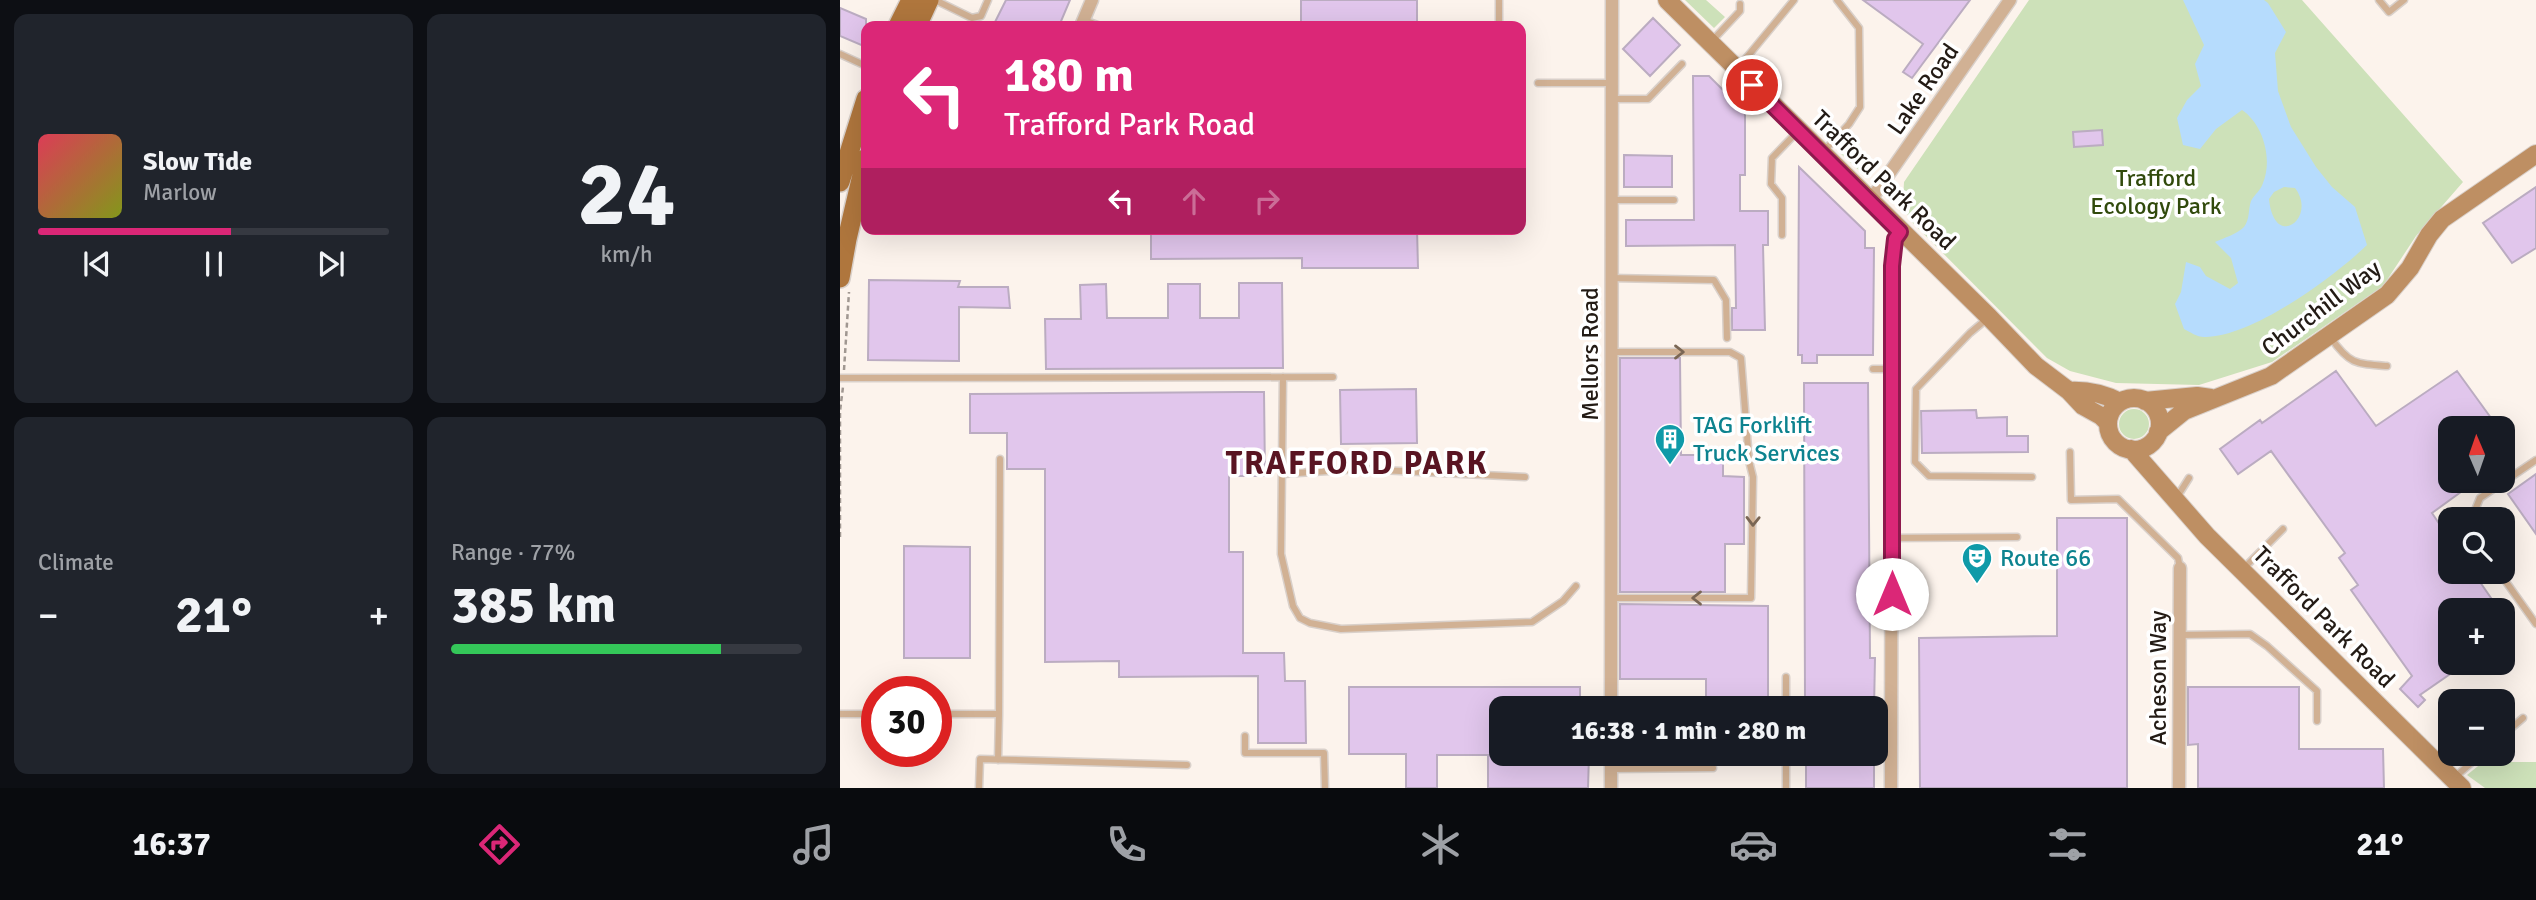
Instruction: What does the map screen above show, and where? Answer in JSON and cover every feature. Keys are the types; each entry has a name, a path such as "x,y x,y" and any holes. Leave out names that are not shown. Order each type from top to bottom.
{"main road":[{"path":"919,21 929,0"},
{"path":"899,21 905,2"},
{"path":"840,182 861,115"},
{"path":"844,284 846,239 861,178"}],"street":[{"path":"1083,21 1092,0"},
{"name":"Mellors Road","path":"1611,696 1612,0"},
{"name":"Trafford Park Road","path":"1667,0 2036,366 2108,424"},
{"name":"Lake Road","path":"1870,201 2010,0"},
{"name":"Churchill Way","path":"2156,437 2184,411 2271,376 2330,336 2393,288 2442,219 2536,154"},
{"path":"1891,788 1893,248 1900,232"},
{"path":"2069,391 2083,390 2120,402"},
{"name":"Churchill Way","path":"2146,401 2197,396 2215,398"},
{"path":"2156,437 2146,447 2131,449 2117,444 2109,431 2109,415 2120,402 2132,398 2146,401 2157,414 2156,477"},
{"name":"Trafford Park Road","path":"2131,449 2175,501 2241,570 2457,784"},
{"name":"Acheson Way","path":"2179,568 2179,788"},
{"path":"1611,769 1611,788"}],"lane":[{"path":"935,0 972,18 981,16 988,0"},
{"path":"1499,0 1499,21"},
{"path":"1737,69 1794,0"},
{"path":"1822,153 1849,124 1860,107 1859,27 1837,0"},
{"path":"2379,0 2389,12 2404,0"},
{"path":"1710,43 1740,11 1740,4"},
{"path":"840,54 861,64"},
{"path":"1612,99 1648,99 1682,64"},
{"path":"1538,83 1612,83"},
{"path":"1782,235 1782,198 1772,184 1772,158 1799,131"},
{"path":"1611,200 1674,200"},
{"path":"1611,278 1714,280 1726,300 1727,338"},
{"path":"1989,317 1916,389 1915,462 1929,476 2032,478"},
{"path":"2330,336 2349,360 2360,365 2387,366"},
{"path":"1611,352 1730,352 1741,358 1749,461 1754,477 1751,598 1611,598"},
{"path":"1873,369 1892,369"},
{"path":"1283,377 1281,554 1293,606 1300,618 1310,623 1341,629 1532,622 1563,601 1576,586"},
{"path":"842,378 1334,377"},
{"path":"2070,452 2071,500 2119,499 2178,558 2179,568"},
{"path":"998,760 1000,459"},
{"path":"2476,507 2480,498 2536,460"},
{"path":"1282,474 1359,469 1525,477"},
{"path":"2175,501 2189,478"},
{"path":"2241,570 2283,529"},
{"path":"1892,538 2017,537"},
{"path":"2508,584 2536,624"},
{"path":"2179,635 2249,634 2267,646 2317,691 2317,721"},
{"path":"1786,677 1786,696"},
{"path":"840,714 861,714"},
{"path":"952,714 999,714"},
{"path":"2515,725 2523,718"},
{"path":"1245,736 1245,753 1324,753 1325,788"},
{"path":"979,788 980,760 1188,765"},
{"path":"1786,766 1786,788"},
{"path":"2457,784 2471,766"},
{"path":"1611,769 1713,768"}],"path":[{"path":"840,537 844,284"}],"green space":[{"path":"1685,0 1706,0 1725,17 1714,28"},
{"name":"Trafford Ecology Park","path":"2029,0 2302,0 2463,182 2416,236 2383,286 2272,362 2199,385 2116,383 2070,371 2047,358 1909,219 1903,201 1904,182"},
{"path":"1850,141 1874,164 1880,161 1873,170 1862,173 1840,153"},
{"path":"2134,409 2145,413 2149,424 2145,435 2134,439 2123,435 2119,424 2123,413"},
{"path":"2515,762 2536,762 2536,788 2485,788 2467,775 2478,766 2515,766"}],"water":[{"path":"2183,0 2264,0 2268,3 2286,32 2275,53 2278,91 2291,127 2332,187 2355,207 2367,245 2334,273 2268,317 2223,335 2204,337 2184,329 2175,304 2181,292 2186,262 2200,267 2206,276 2230,289 2238,283 2231,258 2215,242 2244,227 2251,201 2263,183 2267,163 2261,133 2242,110 2216,129 2200,149 2183,145 2177,118 2187,100 2201,86 2195,64 2204,45","holes":["2284,187 2295,188 2301,199 2301,210 2298,218 2285,226 2278,223 2272,215 2269,199 2274,192"]}],"building":[{"path":"1006,0 1070,0 1061,21 996,21"},
{"path":"1301,0 1417,0 1417,21 1301,21"},
{"path":"1863,0 1970,0 1912,78 1903,72 1923,44"},
{"path":"840,8 866,19 861,21 861,45 840,36"},
{"path":"1653,18 1680,45 1650,76 1623,49"},
{"path":"1693,76 1709,76 1745,112 1745,175 1740,175 1740,211 1768,211 1768,245 1763,245 1765,330 1732,330 1732,308 1736,308 1735,245 1626,246 1626,220 1694,220"},
{"path":"2102,130 2103,145 2074,147 2073,132"},
{"path":"1624,155 1672,156 1672,187 1624,187"},
{"path":"1799,167 1865,231 1865,248 1874,248 1873,355 1817,355 1817,363 1802,363 1802,355 1798,355"},
{"path":"2536,187 2536,248 2512,263 2483,223"},
{"path":"1151,235 1417,235 1418,268 1302,268 1302,258 1151,259"},
{"path":"869,280 960,281 958,287 1008,287 1010,308 959,307 959,361 868,360"},
{"path":"1239,283 1282,283 1283,368 1046,369 1045,319 1081,319 1080,285 1106,284 1107,318 1168,318 1168,284 1200,284 1200,318 1239,318"},
{"name":"TAG Forklift Truck Services","path":"1620,358 1680,358 1681,455 1723,455 1723,476 1744,477 1744,544 1725,544 1725,592 1620,592"},
{"path":"2336,371 2376,426 2457,371 2490,416 2438,416 2438,494 2458,494 2432,513 2438,522 2438,584 2481,584 2491,598 2438,598 2438,675 2449,675 2420,695 2425,700 2418,707 2400,689 2412,676 2351,590 2358,585 2339,558 2345,553 2271,451 2238,474 2220,449 2260,420 2262,423"},
{"path":"1804,383 1868,383 1870,658 1875,658 1874,696 1805,696"},
{"path":"1416,389 1417,443 1341,444 1340,390"},
{"path":"1264,392 1265,476 1229,476 1229,552 1243,552 1243,653 1284,653 1285,681 1305,681 1306,743 1258,743 1258,676 1119,677 1119,661 1045,662 1045,469 1007,469 1007,433 970,433 970,394"},
{"path":"1976,410 1977,418 2007,417 2007,436 2028,436 2028,452 1922,453 1921,411"},
{"path":"2536,474 2536,534 2508,494 2515,494 2515,489"},
{"path":"2057,518 2127,518 2127,788 1920,788 1919,638 2057,636"},
{"path":"904,546 970,547 970,658 904,658"},
{"path":"1620,604 1768,606 1768,696 1706,696 1706,679 1620,679"},
{"path":"1349,687 1580,687 1580,696 1489,696 1489,766 1589,766 1588,788 1488,788 1488,755 1437,755 1437,788 1406,788 1406,754 1349,754"},
{"path":"2188,687 2299,687 2299,749 2383,749 2384,788 2198,788 2198,744 2188,745"},
{"path":"1806,766 1874,766 1874,788 1806,788"}],"place":[{"name":"TAG Forklift Truck Services","path":"1670,466"},
{"name":"Route 66","path":"1977,585"}],"district":[{"name":"TRAFFORD PARK","path":"1357,463"}],"route":[{"path":"1752,85 1900,232 1895,239 1892,266 1892,594"}]}
